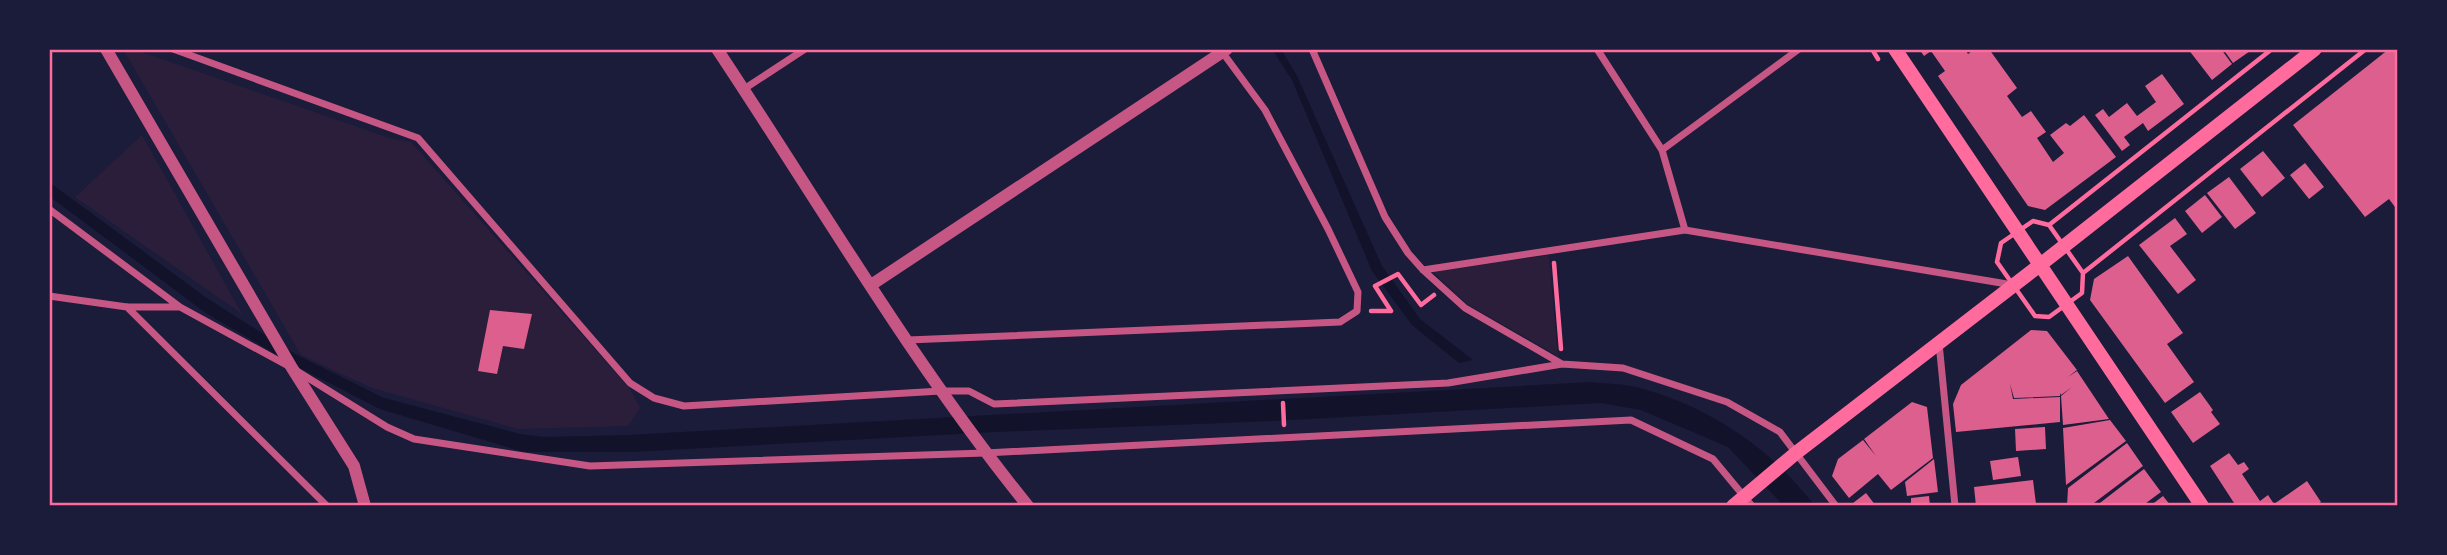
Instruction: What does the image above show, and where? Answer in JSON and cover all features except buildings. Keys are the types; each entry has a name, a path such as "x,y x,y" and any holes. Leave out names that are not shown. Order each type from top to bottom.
{"main road":[{"path":"1895,49 2202,506"},
{"path":"1743,503 1796,453 2315,49"}],"street":[{"path":"106,49 265,323 354,466 365,506"},
{"path":"173,49 418,138 630,383 653,398 684,406 969,391 994,404 1448,383 1562,364 1623,368 1727,402 1780,432 1836,506"},
{"path":"717,49 941,391 985,453 1028,506"},
{"path":"744,89 805,49"},
{"path":"1312,49 1385,217 1408,253 1465,308 1562,364"},
{"path":"1597,49 1662,150 1685,230"},
{"path":"1662,150 1799,49"},
{"path":"871,285 1223,50 1265,110 1358,292 1357,311 1340,322 908,340"},
{"path":"49,209 180,307 292,368 387,427 414,439 590,466 985,453 1631,420 1713,459 1743,503"},
{"path":"1423,270 1685,230 2014,285"},
{"path":"49,296 127,307 180,307"},
{"path":"127,307 327,506"},
{"path":"1939,343 1955,506"}],"path":[{"path":"2049,225 2272,49"},
{"path":"2084,273 2366,49"},
{"path":"2033,221 2049,225 2084,273 2082,293 2049,317 2035,316 1997,262 2001,243 2033,221"},
{"path":"1553,250 1562,364"},
{"path":"1391,311 1375,286 1398,274 1421,305"},
{"path":"1283,391 1284,437"}],"shaded area":[{"path":"123,49 133,49 389,138 411,142 630,389 640,408 628,426 518,429 372,388 301,355"},
{"path":"1281,49 1297,76 1382,266 1420,319 1473,360 1459,363 1412,325 1372,271 1292,80 1274,52"},
{"path":"142,135 242,314 75,197"},
{"path":"49,182 208,299 295,354 384,398 520,434 544,437 629,435 1592,382 1640,388 1666,396 1715,419 1759,448 1798,485 1815,506 1784,506 1728,447 1641,410 1601,403 632,452 524,452 380,409 296,366 206,313 49,196"},
{"path":"1549,255 1558,356 1467,304 1433,272"}]}
